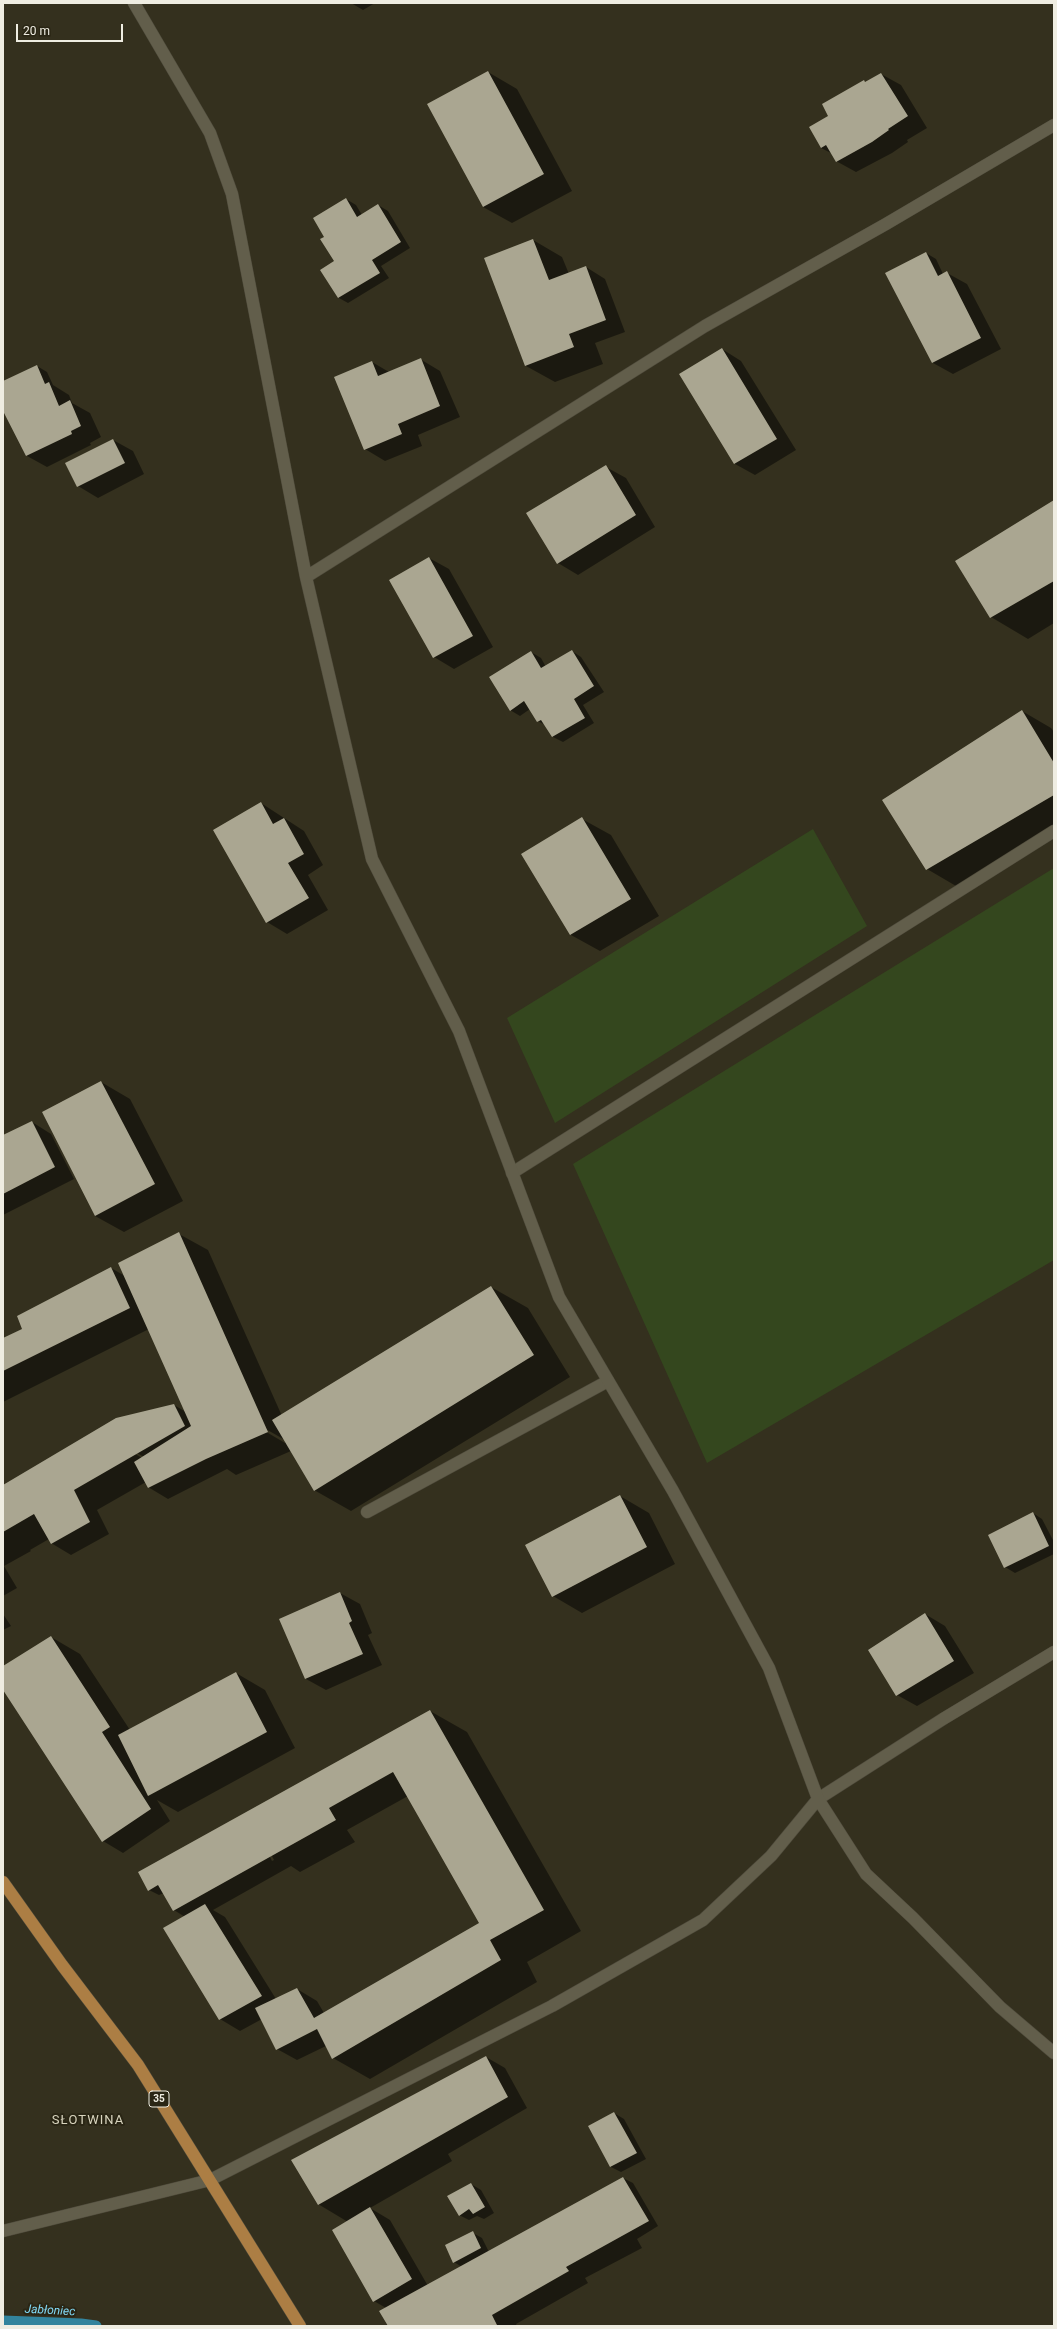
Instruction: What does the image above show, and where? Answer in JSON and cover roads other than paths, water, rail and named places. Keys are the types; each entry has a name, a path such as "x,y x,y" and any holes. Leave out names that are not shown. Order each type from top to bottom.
{"main road":[{"name":"35","path":"3,1882 62,1965 138,2065 300,2326"}],"street":[{"path":"134,3 210,134 232,194 306,577 372,859 459,1031 559,1297 672,1491 769,1668 818,1799 866,1874 913,1918 1000,2007 1054,2053"},
{"path":"306,577 705,326 886,224 1054,125"},
{"path":"512,1173 1054,831"},
{"path":"367,1512 608,1381"},
{"path":"3,2231 210,2180 552,2006 703,1920 771,1856 818,1799 943,1719 1054,1652"}],"waterway":[{"name":"Jabłoniec","path":"3,2321 96,2326"}],"district":[{"name":"SŁOTWINA","path":"88,2121"}]}
